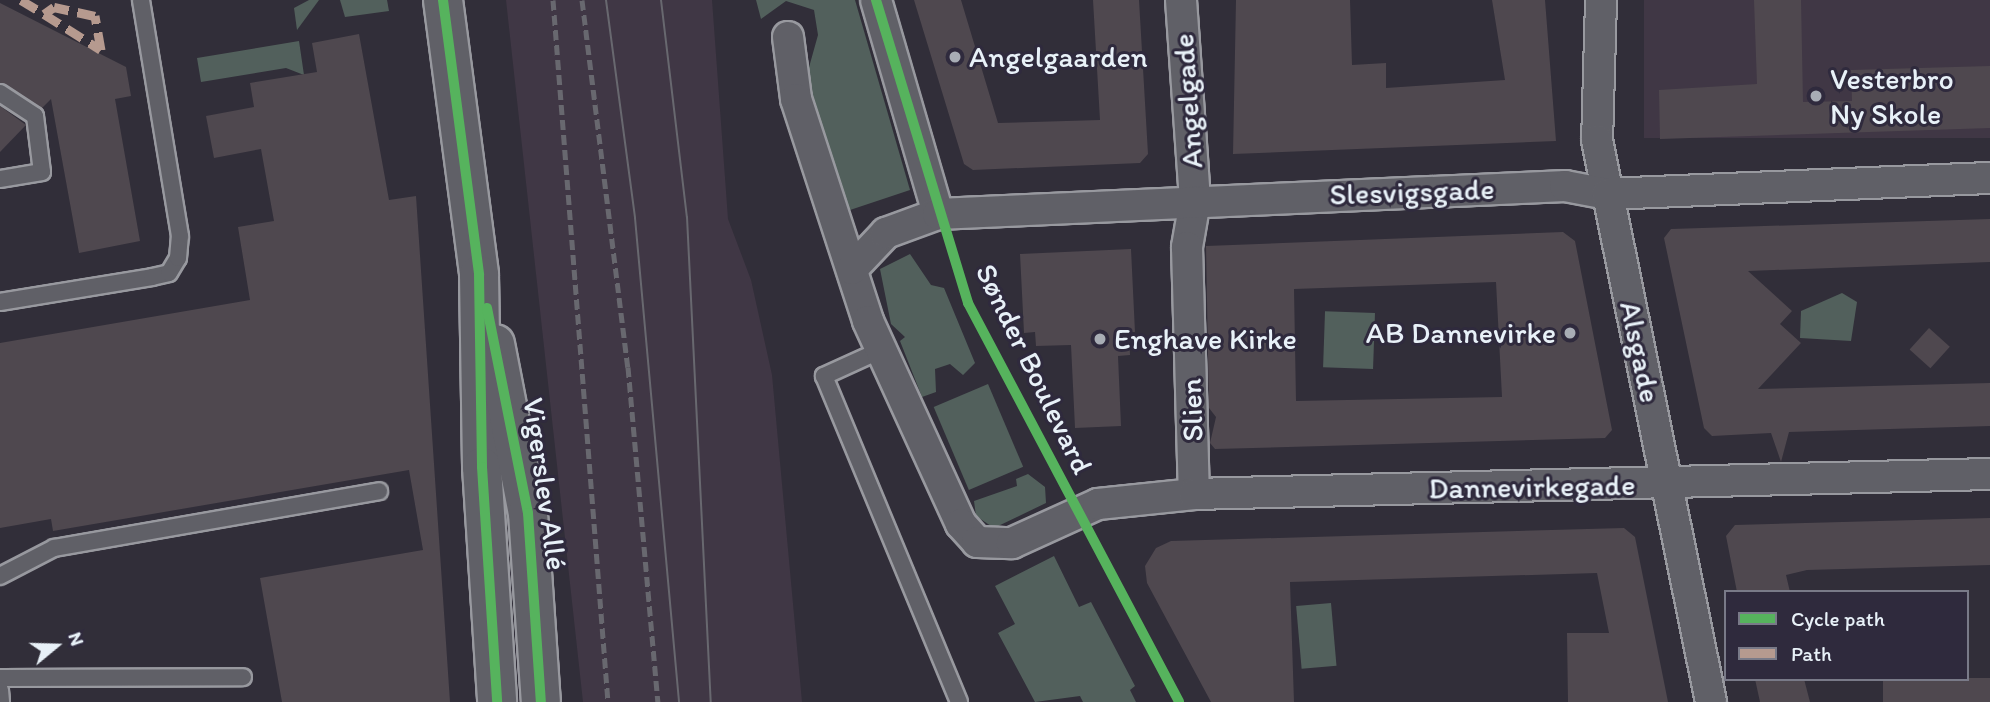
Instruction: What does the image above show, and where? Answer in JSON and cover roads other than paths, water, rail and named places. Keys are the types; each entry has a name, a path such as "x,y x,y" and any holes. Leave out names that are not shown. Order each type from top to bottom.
{"street":[{"name":"Vigerslev Allé","path":"443,0 479,275 528,513 541,702"},
{"path":"876,0 937,214"},
{"name":"Angelgade","path":"1181,0 1195,201"},
{"name":"Alsgade","path":"1601,0 1597,140 1710,702"},
{"name":"Sønder Boulevard","path":"788,37 796,99 881,350 968,537 995,546 1012,543 1076,511"},
{"name":"Slesvigsgade","path":"852,269 886,233 937,214 1565,186 1607,194 1990,178"},
{"name":"Slien","path":"1194,494 1186,247 1195,201"},
{"name":"Vigerslev Allé","path":"479,275 482,467 497,702"},
{"name":"Dannevirkegade","path":"1076,511 1194,494 1990,474"}],"lane":[{"path":"0,302 169,273 178,258 180,236 141,0"},
{"path":"0,93 35,116 42,172 0,179"},
{"path":"881,350 824,376 959,702"},
{"path":"0,576 54,548 379,491"},
{"path":"0,678 243,677"},
{"path":"0,690 1,702"}],"tram line":[{"path":"606,0 635,218 679,702"},
{"path":"661,0 687,217 711,702"}],"railway":[{"path":"553,0 608,702"},
{"path":"582,0 628,367 658,702"}],"place":[{"name":"Angelgaarden","path":"955,57"},
{"name":"Vesterbro Ny Skole","path":"1816,96"},
{"name":"AB Dannevirke","path":"1570,333"},
{"name":"Enghave Kirke","path":"1100,339"}]}
